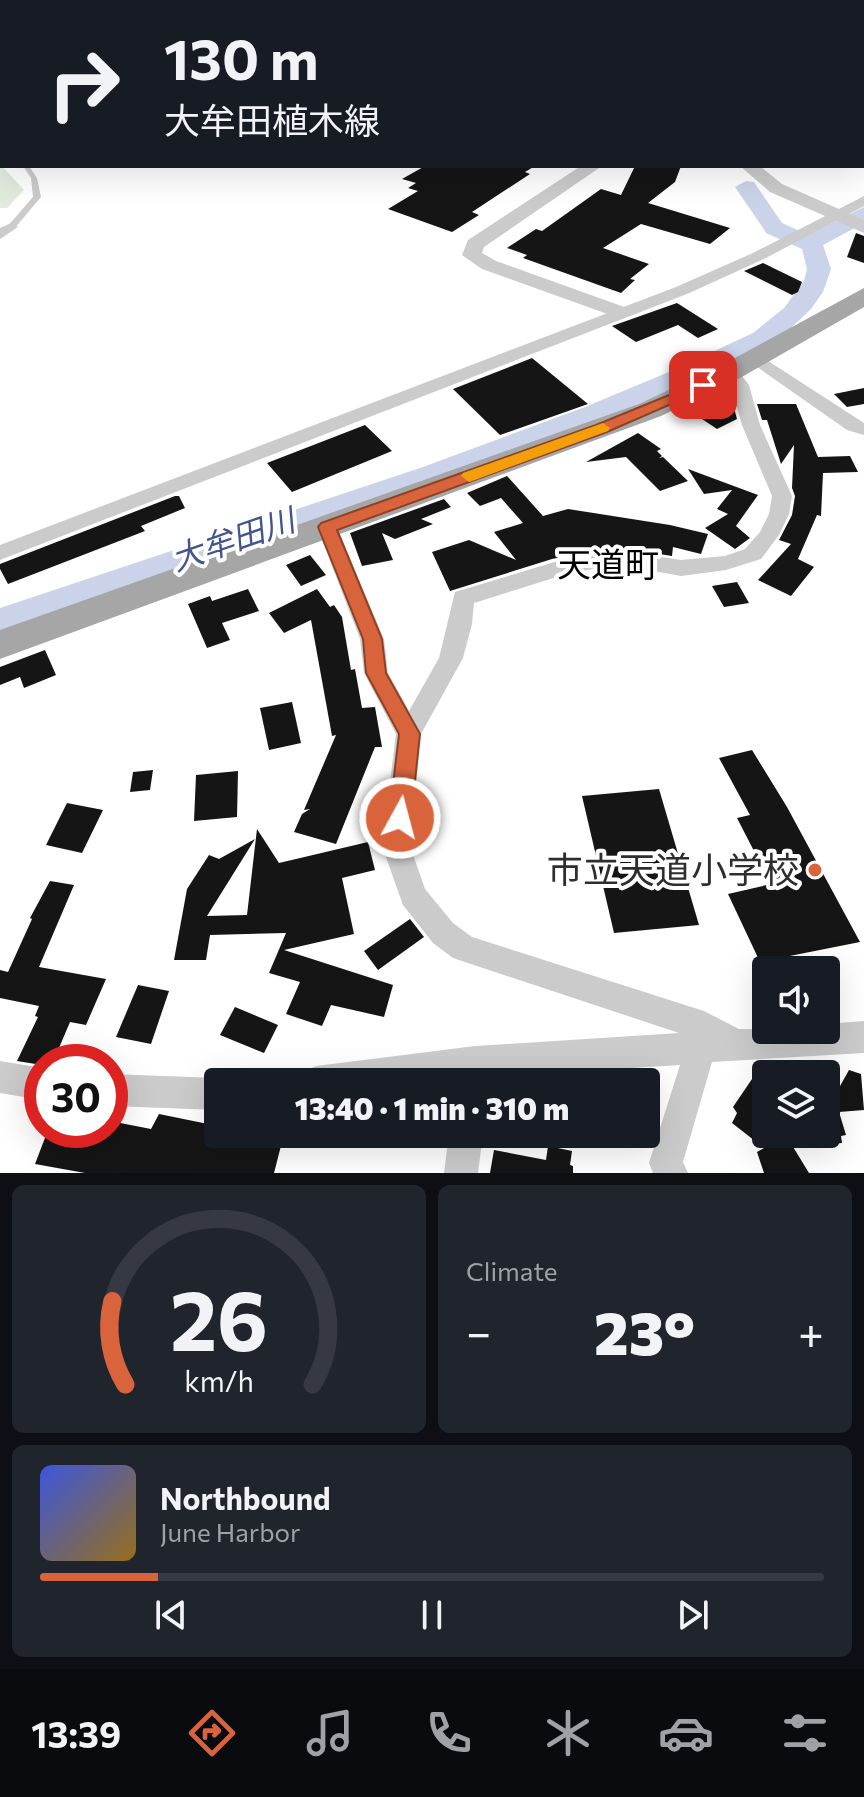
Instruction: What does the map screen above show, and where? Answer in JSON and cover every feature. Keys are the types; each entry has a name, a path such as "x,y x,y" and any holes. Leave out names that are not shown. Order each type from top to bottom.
{"main road":[{"path":"0,645 650,410 743,365 864,296"}],"street":[{"path":"590,168 475,244 472,255 489,265 620,312"},
{"path":"751,168 776,188 863,227"},
{"path":"0,553 620,312 677,293 839,217 864,200"},
{"path":"735,1045 704,1026 463,948 443,933 413,896 396,846 409,734 451,658 461,624 463,598 558,569 615,557 681,568 726,563 753,554 769,535 779,514 782,496 751,425 740,385 743,365 864,429"},
{"path":"327,527 372,639 376,673 409,734"},
{"path":"510,1068 701,1047 864,1037"},
{"path":"671,1173 666,1163 701,1047"},
{"path":"0,1077 24,1081"},
{"path":"128,1091 204,1093"},
{"path":"461,1173 464,1148"}],"lane":[{"path":"5,231 37,197 34,178 27,168"}],"shaded area":[{"path":"0,168 4,168 24,190 7,208 0,208"}],"building":[{"path":"421,168 532,168 525,172 530,174 472,212 479,215 452,232 388,209 418,191 408,188 416,183 402,179"},
{"path":"634,168 680,168 675,182 648,203 730,228 710,244 641,224 603,248 649,264 630,279 635,280 621,293 523,258 527,255 507,248 536,229 542,231 601,189 621,195"},
{"path":"856,233 864,236 864,263 847,257"},
{"path":"763,263 802,282 798,292 792,295 744,271"},
{"path":"677,303 718,329 698,338 678,325 636,342 612,326"},
{"path":"532,358 588,404 500,435 453,389"},
{"path":"864,388 864,404 847,407 834,394"},
{"path":"725,402 734,408 737,419 717,429 696,415"},
{"path":"757,404 796,404 818,457 850,456 858,472 823,473 821,516 817,515 798,559 814,567 791,596 758,580 791,544 779,540 792,515 795,496 792,488 794,445 781,464 767,420 762,420"},
{"path":"365,425 392,451 292,492 267,463"},
{"path":"638,433 661,449 657,451 662,456 659,458 663,457 688,481 660,491 626,457 586,462"},
{"path":"688,469 758,495 736,526 750,538 735,549 705,528 728,514 717,509 732,490 704,494"},
{"path":"507,476 543,516 568,509 708,534 701,554 673,547 672,556 615,547 600,549 552,559 450,591 432,552 469,540 516,560 494,532 523,523 501,498 480,506 467,493"},
{"path":"179,496 185,508 141,526 145,531 8,584 0,569 0,564"},
{"path":"444,499 451,507 421,519 433,524 395,539 382,533 393,560 362,566 350,533"},
{"path":"310,555 326,575 301,586 286,565"},
{"path":"737,582 749,603 724,607 712,586"},
{"path":"248,589 259,611 222,623 230,640 207,648 188,604 210,596 212,601"},
{"path":"317,589 342,617 351,670 355,669 362,708 375,707 382,747 375,747 336,844 294,832 302,814 310,809 304,810 336,735 332,736 311,620 284,633 269,613"},
{"path":"45,650 56,675 24,688 20,677 0,685 0,667"},
{"path":"292,702 301,743 269,750 260,708"},
{"path":"752,750 787,807 860,942 790,956 757,956 728,894 771,884 737,818 750,815 719,758"},
{"path":"153,770 150,790 130,792 133,772"},
{"path":"238,771 237,817 194,821 196,775"},
{"path":"659,789 699,925 614,933 582,796"},
{"path":"67,803 103,810 82,853 46,845"},
{"path":"257,829 279,863 368,842 375,870 342,878 354,934 284,950 393,985 384,1017 331,1005 322,1026 286,1014 300,982 269,973 286,933 210,935 206,960 174,960 187,889 209,855 219,859 255,839 207,916 247,915"},
{"path":"50,881 74,885 39,967 106,979 86,1025 70,1022 61,1044 25,1044 38,1017 35,1016 39,1006 0,998 0,970 8,972 30,918"},
{"path":"410,919 424,937 378,970 364,951"},
{"path":"138,985 169,991 151,1044 116,1037"},
{"path":"235,1007 278,1025 264,1053 220,1035"},
{"path":"24,1046 24,1062 17,1061"},
{"path":"849,1070 861,1074 864,1110 840,1112 840,1086"},
{"path":"752,1079 752,1139 732,1123 737,1113 733,1107"},
{"path":"159,1114 204,1123 204,1148 280,1148 274,1173 85,1173 35,1164 41,1148 128,1148 128,1125 151,1129"},
{"path":"840,1115 846,1135 841,1136 840,1143"},
{"path":"548,1148 572,1151 570,1165 573,1166 573,1173 490,1173 494,1150 546,1160"},
{"path":"764,1148 794,1148 809,1173 764,1173 757,1152"}],"waterway":[{"name":"大牟田川","path":"746,187 774,228 808,244"},
{"path":"808,244 864,214"},
{"name":"大牟田川","path":"0,621 506,447 703,366 775,330 802,304 816,281 819,269 817,257 808,244"}],"slow traffic":[{"path":"469,476 603,428"}],"place":[{"name":"市立天道小学校","path":"815,870"}],"district":[{"name":"天道町","path":"608,565"}],"route":[{"path":"400,818 409,734 376,673 372,639 327,527 650,410 703,385"}]}
